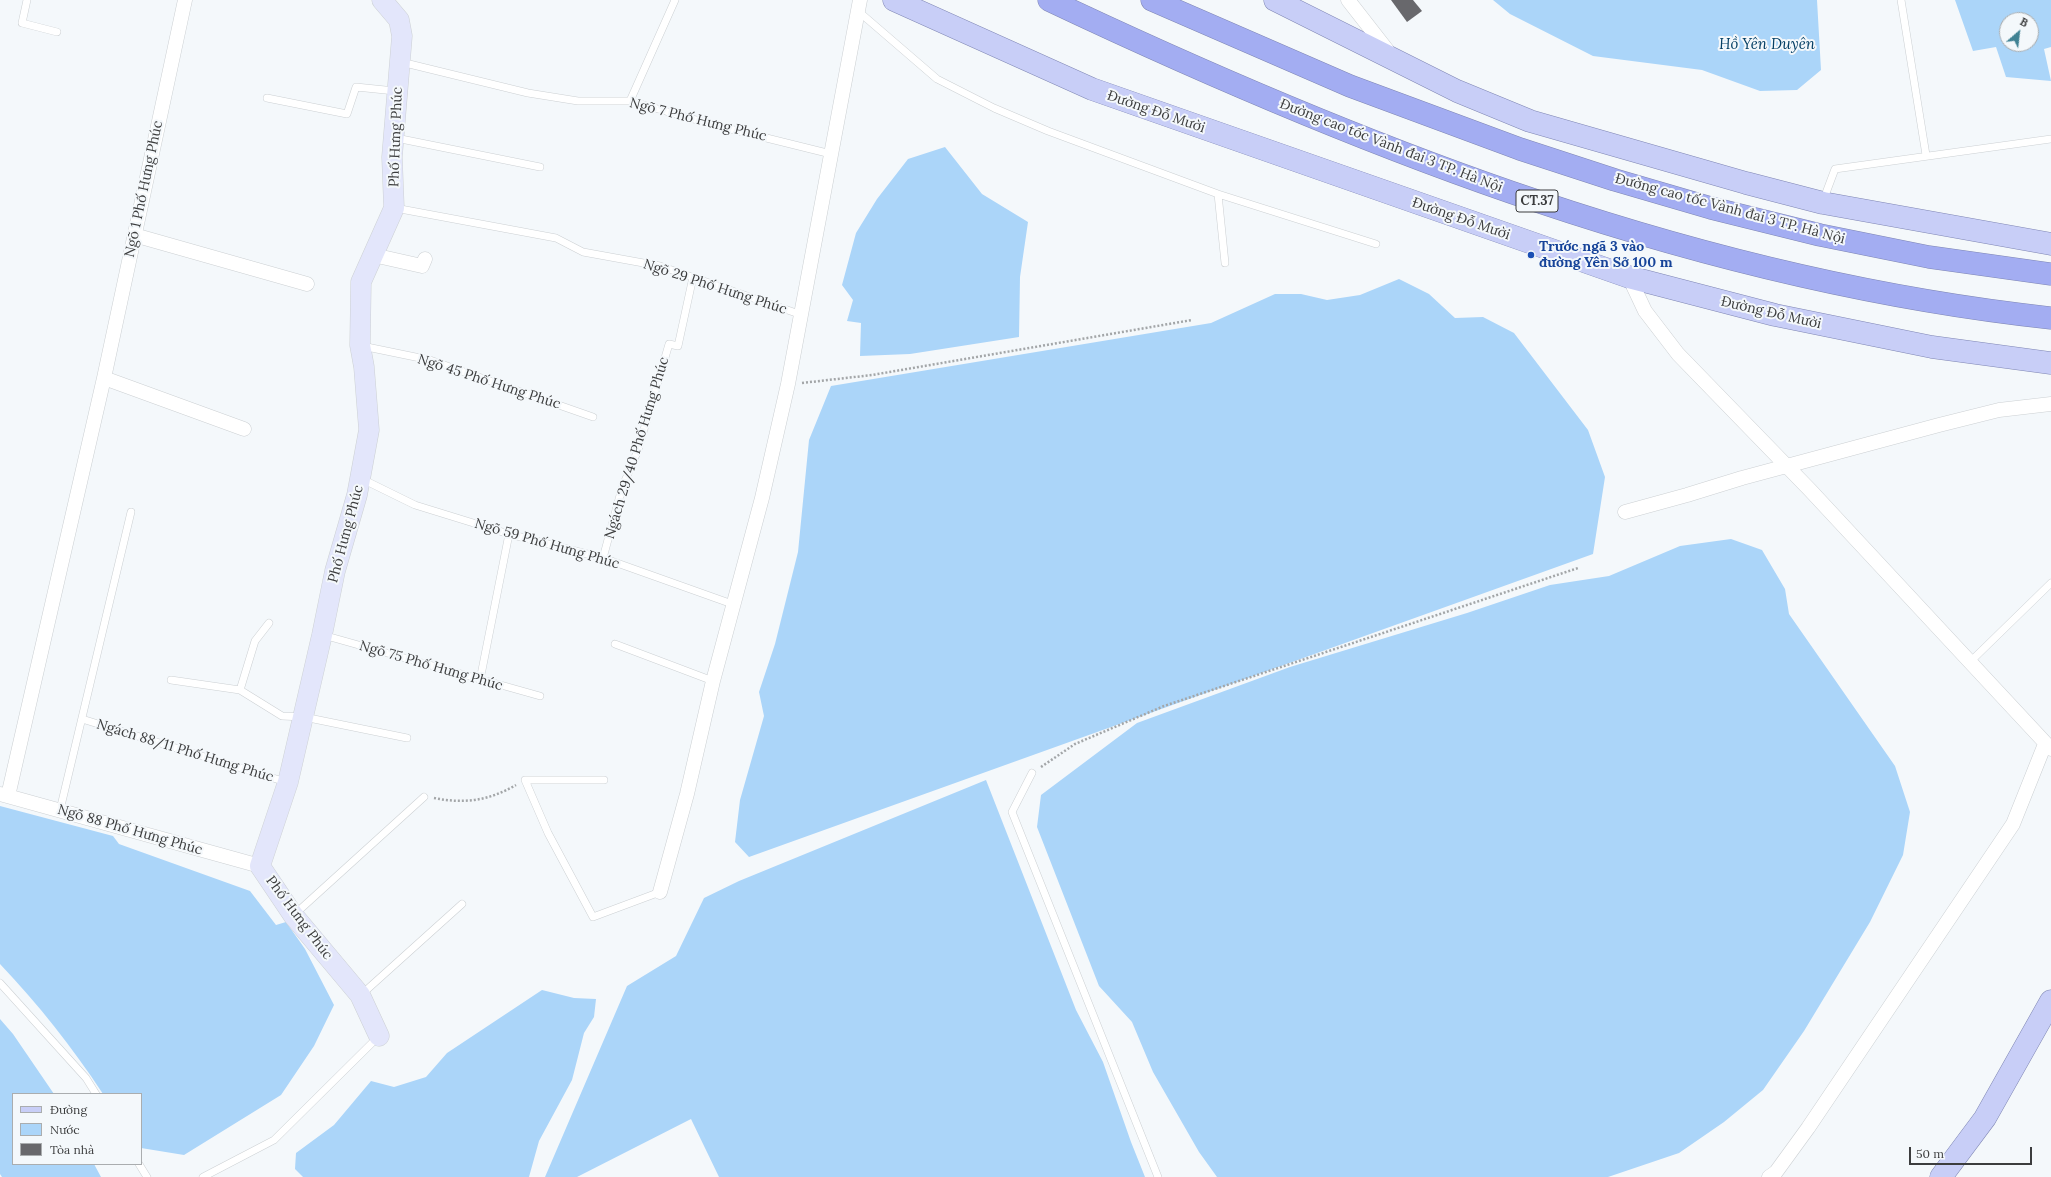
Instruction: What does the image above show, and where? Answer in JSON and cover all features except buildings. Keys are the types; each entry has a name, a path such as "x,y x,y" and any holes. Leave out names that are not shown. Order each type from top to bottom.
{"highway":[{"name":"Đường cao tốc Vành đai 3 TP. Hà Nội","path":"1049,0 1130,38 1333,127 1505,190 1598,221 1702,252 1811,278 1929,302 2051,318"},
{"name":"Đường cao tốc Vành đai 3 TP. Hà Nội","path":"1152,0 1350,86 1520,149 1615,180 1711,208 1820,234 1928,257 2051,274"}],"main road":[{"name":"Đường Đỗ Mười","path":"894,0 1092,89 1629,277 1775,315 1932,347 2051,362"},
{"path":"1275,0 1457,91 1530,121 1746,183 1823,203 2051,244"},
{"path":"1941,1177 1985,1118 2051,1001"}],"street":[{"name":"Ngõ 1 Phố Hưng Phúc","path":"4,795 104,378 185,0"},
{"name":"Phố Hưng Phúc","path":"379,1036 360,996 293,915 260,866 288,782 304,717 335,571 357,495 369,430 364,367 360,345 361,282 394,208 393,138 402,36 399,20 382,0"},
{"path":"1348,0 1394,60"},
{"path":"660,892 688,794 713,681 762,498 788,384 859,5"},
{"path":"134,235 307,284"},
{"path":"373,255 422,266 425,260"},
{"path":"1629,277 1645,311 1678,354 1787,467 2048,747 2012,824 1808,1128 1776,1172 1769,1177"},
{"path":"104,378 244,429"},
{"path":"1625,512 1742,478 1999,410 2051,404"},
{"name":"Ngõ 88 Phố Hưng Phúc","path":"4,795 260,866"}],"lane":[{"path":"27,0 22,23 57,32"},
{"path":"630,101 675,0"},
{"path":"1900,0 1926,155"},
{"path":"859,5 937,79 988,105 1048,131 1218,194 1376,244"},
{"name":"Ngõ 7 Phố Hưng Phúc","path":"399,61 528,93 578,101 630,101 714,125 831,154"},
{"path":"267,98 347,114 356,86 397,92"},
{"path":"393,138 540,167"},
{"path":"1823,203 1835,169 1926,155 2051,139"},
{"path":"1218,194 1225,263"},
{"name":"Ngõ 29 Phố Hưng Phúc","path":"394,208 556,238 583,252 660,266 802,315"},
{"name":"Ngách 29/40 Phố Hưng Phúc","path":"603,558 622,488 638,450 669,344 678,346 693,278"},
{"name":"Ngõ 45 Phố Hưng Phúc","path":"360,345 430,360 593,417"},
{"name":"Ngõ 59 Phố Hưng Phúc","path":"360,478 415,505 509,534 603,558 734,605"},
{"name":"Ngách 88/11 Phố Hưng Phúc","path":"60,810 131,512"},
{"path":"480,680 509,534"},
{"path":"1969,663 2051,583"},
{"path":"240,690 255,641 269,623"},
{"name":"Ngõ 75 Phố Hưng Phúc","path":"322,635 540,696"},
{"path":"615,644 713,681"},
{"path":"171,680 240,690 282,716 304,717 408,738"},
{"name":"Ngách 88/11 Phố Hưng Phúc","path":"82,719 288,782"},
{"path":"1032,773 1012,812 1158,1177"},
{"path":"604,780 525,780 548,833 593,917 660,892"},
{"path":"293,915 424,797"},
{"path":"360,996 462,904"},
{"path":"0,983 86,1078 95,1093"},
{"path":"204,1177 274,1140 379,1036"},
{"path":"140,1165 147,1177"}],"path":[{"path":"788,384 872,375 1192,320"},
{"path":"1032,773 1075,744 1164,706 1578,568"},
{"path":"424,797 471,802 505,791 525,780"}],"water":[{"name":"Hồ Yên Duyên","path":"1493,0 1817,0 1821,70 1797,90 1760,91 1702,70 1593,56 1510,14"},
{"path":"1955,0 2051,0 2051,47 2044,49 2051,81 2006,77 1996,47 1973,51"},
{"path":"945,147 982,194 1028,222 1020,277 1019,337 910,354 860,356 861,323 847,321 853,300 842,285 856,233 877,199 908,159"},
{"path":"1399,279 1429,294 1455,318 1483,317 1514,333 1588,430 1605,477 1593,554 749,857 735,842 740,800 764,716 759,692 775,644 798,552 809,440 831,386 1211,323 1275,294 1301,294 1327,300 1360,295"},
{"path":"1731,539 1762,550 1785,589 1789,614 1895,766 1910,812 1903,855 1870,922 1804,1031 1763,1090 1724,1122 1679,1153 1608,1177 1217,1177 1199,1152 1153,1072 1132,1022 1099,986 1037,827 1041,795 1137,723 1290,667 1467,613 1550,585 1609,576 1680,546"},
{"path":"986,780 1076,1010 1103,1062 1145,1177 719,1177 691,1119 577,1177 545,1177 627,986 676,956 704,898 739,881"},
{"path":"0,806 113,836 119,844 250,891 276,925 286,922 305,949 334,1005 314,1046 281,1095 184,1155 142,1148 142,1093 102,1093 80,1060 54,1027 0,964"},
{"path":"542,990 574,998 596,999 594,1017 584,1033 572,1080 539,1141 529,1177 303,1177 295,1169 296,1153 334,1125 371,1081 394,1087 426,1077 447,1053"},
{"path":"0,1019 13,1034 53,1093 12,1093 12,1165 95,1165 101,1177 2,1177 0,1174"}],"place":[{"name":"Trước ngã 3 vào đường Yên Sở 100 m","path":"1531,255"}]}
